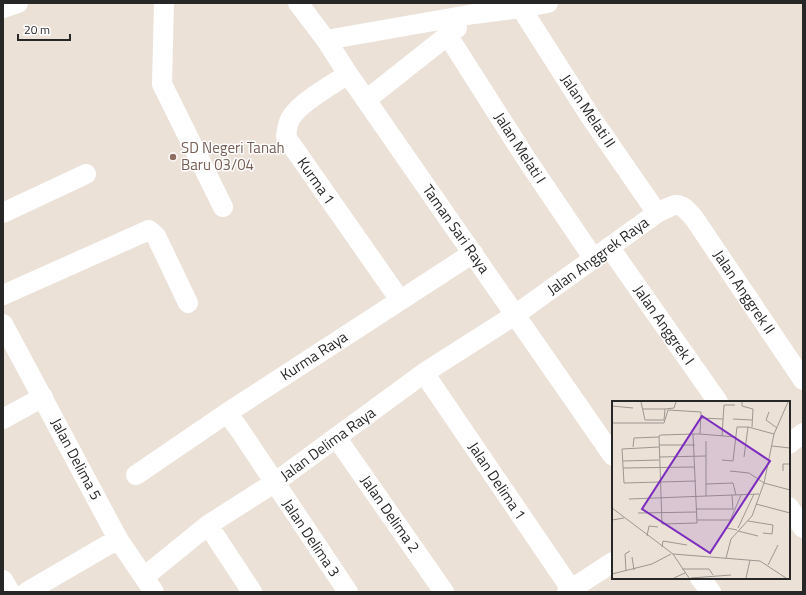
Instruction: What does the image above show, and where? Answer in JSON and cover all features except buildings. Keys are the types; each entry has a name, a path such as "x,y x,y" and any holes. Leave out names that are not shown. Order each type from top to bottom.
{"street":[{"path":"3,8 18,3"},
{"path":"164,3 162,84 223,207"},
{"name":"Taman Sari Raya","path":"298,3 326,40 612,455"},
{"path":"326,40 474,14 548,3"},
{"name":"Jalan Melati II","path":"521,8 590,116 657,213"},
{"path":"366,100 474,14"},
{"name":"Jalan Melati I","path":"448,36 523,154 602,253"},
{"name":"Kurma 1","path":"348,74 301,106 292,116 287,126 286,137 400,300"},
{"path":"3,213 86,174"},
{"name":"Jalan Anggrek Raya","path":"515,315 657,213 675,205 683,206"},
{"name":"Jalan Anggrek II","path":"683,206 694,218 803,380"},
{"path":"3,295 149,230 156,236 188,303"},
{"name":"Kurma Raya","path":"136,475 227,413 473,253"},
{"name":"Jalan Anggrek I","path":"602,253 717,401"},
{"name":"Jalan Delima Raya","path":"149,584 208,525 274,483 424,373 515,315"},
{"name":"Jalan Delima 5","path":"3,324 118,539 149,584"},
{"name":"Jalan Delima 1","path":"424,373 570,591"},
{"path":"3,419 43,397"},
{"path":"227,413 274,483"},
{"path":"790,443 803,433"},
{"name":"Jalan Delima 2","path":"336,437 444,592"},
{"name":"Jalan Delima 3","path":"274,483 348,592"},
{"path":"790,509 803,528"},
{"path":"208,525 252,592"},
{"path":"28,592 118,539"},
{"path":"570,591 612,563"},
{"path":"701,579 711,592"},
{"path":"3,580 10,592"}],"place":[{"name":"SD Negeri Tanah Baru 03/04","path":"173,157"}]}
